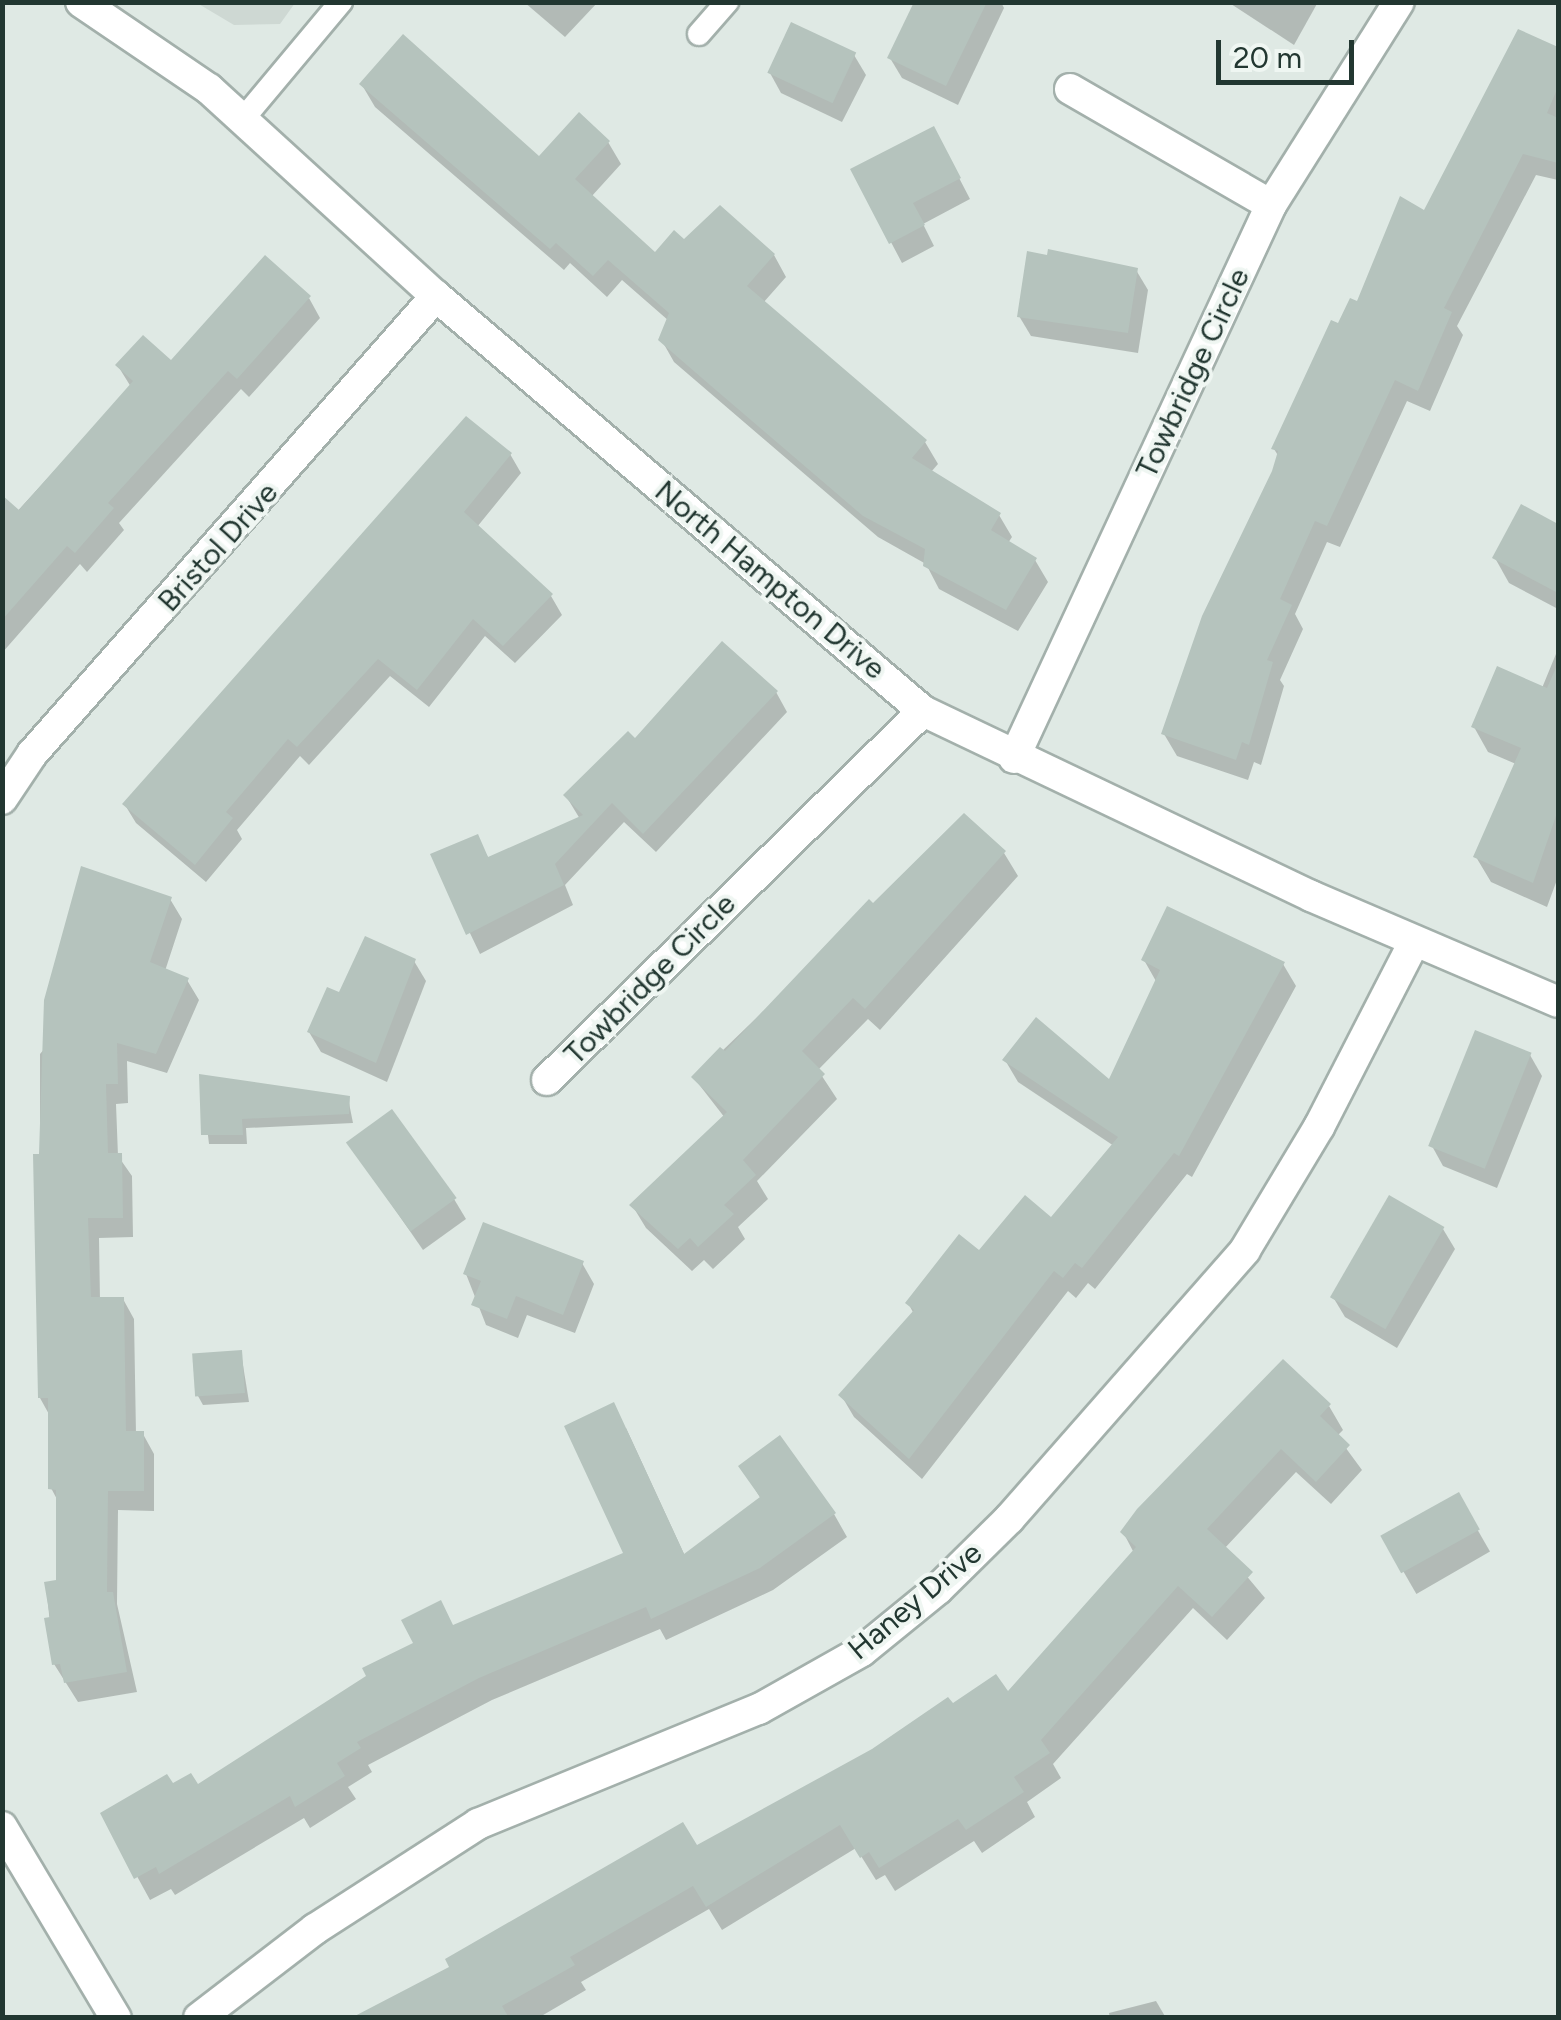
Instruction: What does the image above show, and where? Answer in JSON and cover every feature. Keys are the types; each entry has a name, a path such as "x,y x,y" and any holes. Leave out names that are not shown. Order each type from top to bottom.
{"street":[{"name":"North Hampton Drive","path":"81,2 242,120 436,296 923,710 1014,758 1414,942 1558,1002"},
{"name":"Towbridge Circle","path":"1014,758 1271,205 1399,2"},
{"path":"1070,89 1271,205"},
{"name":"Bristol Drive","path":"2,800 32,754 436,296"},
{"name":"Towbridge Circle","path":"548,1080 923,710"},
{"name":"Haney Drive","path":"199,2018 314,1929 478,1824 759,1709 862,1651 938,1589 1009,1520 1246,1250 1319,1127 1414,942"},
{"path":"2,1827 116,2018"}],"lane":[{"path":"242,120 341,2"},
{"path":"698,34 727,2"}],"shaded area":[{"path":"295,2 280,24 234,25 197,3"}],"building":[{"path":"914,2 987,2 946,86 887,58"},
{"path":"791,22 856,52 833,103 767,73"},
{"path":"1518,29 1558,47 1558,87 1547,113 1558,118 1558,163 1523,154 1444,308 1452,312 1418,391 1395,380 1327,526 1315,521 1280,599 1292,605 1267,660 1273,662 1249,745 1242,742 1236,760 1161,734 1202,616 1272,471 1278,451 1271,449 1331,320 1338,323 1350,298 1357,301 1400,196 1424,210"},
{"path":"403,34 539,156 579,112 610,141 575,179 655,252 674,230 684,239 720,205 775,254 747,286 927,440 912,458 1001,513 991,530 1037,558 1006,610 923,566 925,549 863,516 658,340 669,313 608,260 593,276 556,243 550,249 359,84"},
{"path":"934,126 961,178 913,203 925,225 889,244 850,169"},
{"path":"1048,249 1138,268 1128,333 1017,317 1027,251 1047,255"},
{"path":"265,255 311,296 237,379 228,371 108,503 114,508 75,553 67,546 2,620 2,495 19,510 133,381 115,365 143,335 171,360"},
{"path":"466,416 512,453 464,512 553,594 503,646 473,619 417,690 378,659 297,747 288,739 226,812 233,818 195,865 122,804"},
{"path":"1521,504 1558,524 1558,593 1492,558"},
{"path":"722,641 778,691 643,834 612,803 555,864 564,885 466,935 430,854 478,834 488,857 583,815 563,795 628,731 635,738"},
{"path":"1558,663 1558,810 1533,883 1473,857 1521,748 1471,727 1497,666 1547,688"},
{"path":"964,813 1006,851 865,1009 853,998 802,1051 825,1074 743,1160 756,1175 724,1205 734,1214 698,1247 690,1238 678,1249 629,1205 727,1112 691,1077 720,1047 725,1051 869,899 873,903"},
{"path":"81,866 172,897 150,962 189,978 156,1054 117,1043 118,1084 106,1084 108,1153 122,1153 123,1218 88,1218 91,1297 124,1297 126,1431 144,1431 144,1491 108,1491 107,1592 113,1592 127,1672 64,1683 60,1664 52,1665 44,1618 50,1617 44,1582 56,1580 56,1490 48,1489 48,1398 38,1398 33,1154 39,1154 44,1000"},
{"path":"1167,906 1285,962 1179,1156 1174,1153 1082,1268 1075,1263 1063,1278 1054,1271 909,1459 838,1395 914,1310 905,1303 959,1234 979,1250 1025,1195 1051,1217 1118,1137 1002,1060 1036,1017 1109,1079 1160,970 1141,960"},
{"path":"365,936 416,959 376,1063 307,1032 327,987 339,992"},
{"path":"1475,1030 1532,1053 1485,1169 1428,1146"},
{"path":"199,1074 350,1096 349,1114 242,1119 243,1135 201,1135"},
{"path":"392,1109 457,1198 411,1231 346,1143"},
{"path":"1389,1195 1444,1227 1385,1329 1330,1297"},
{"path":"483,1222 584,1261 563,1315 516,1296 507,1319 471,1305 481,1281 463,1274"},
{"path":"242,1350 245,1393 195,1396 192,1353"},
{"path":"1283,1359 1331,1404 1320,1416 1350,1445 1316,1482 1281,1449 1207,1529 1253,1572 1212,1617 1178,1586 1041,1740 1050,1753 1014,1777 1024,1792 966,1830 958,1819 879,1868 869,1852 860,1858 840,1825 706,1907 693,1886 570,1957 575,1965 502,2006 509,2018 351,2018 449,1967 445,1959 683,1822 697,1845 872,1749 948,1697 953,1703 996,1674 1008,1691 1136,1547 1120,1532 1137,1509"},
{"path":"614,1402 684,1554 760,1497 738,1466 780,1435 836,1513 760,1568 651,1619 646,1607 479,1678 357,1742 361,1748 337,1763 345,1776 295,1807 290,1796 159,1874 156,1867 134,1879 100,1813 167,1774 173,1783 191,1773 198,1784 366,1676 362,1668 413,1643 401,1620 441,1600 453,1625 623,1553 564,1426"},
{"path":"1459,1492 1480,1530 1401,1573 1380,1536"}]}
